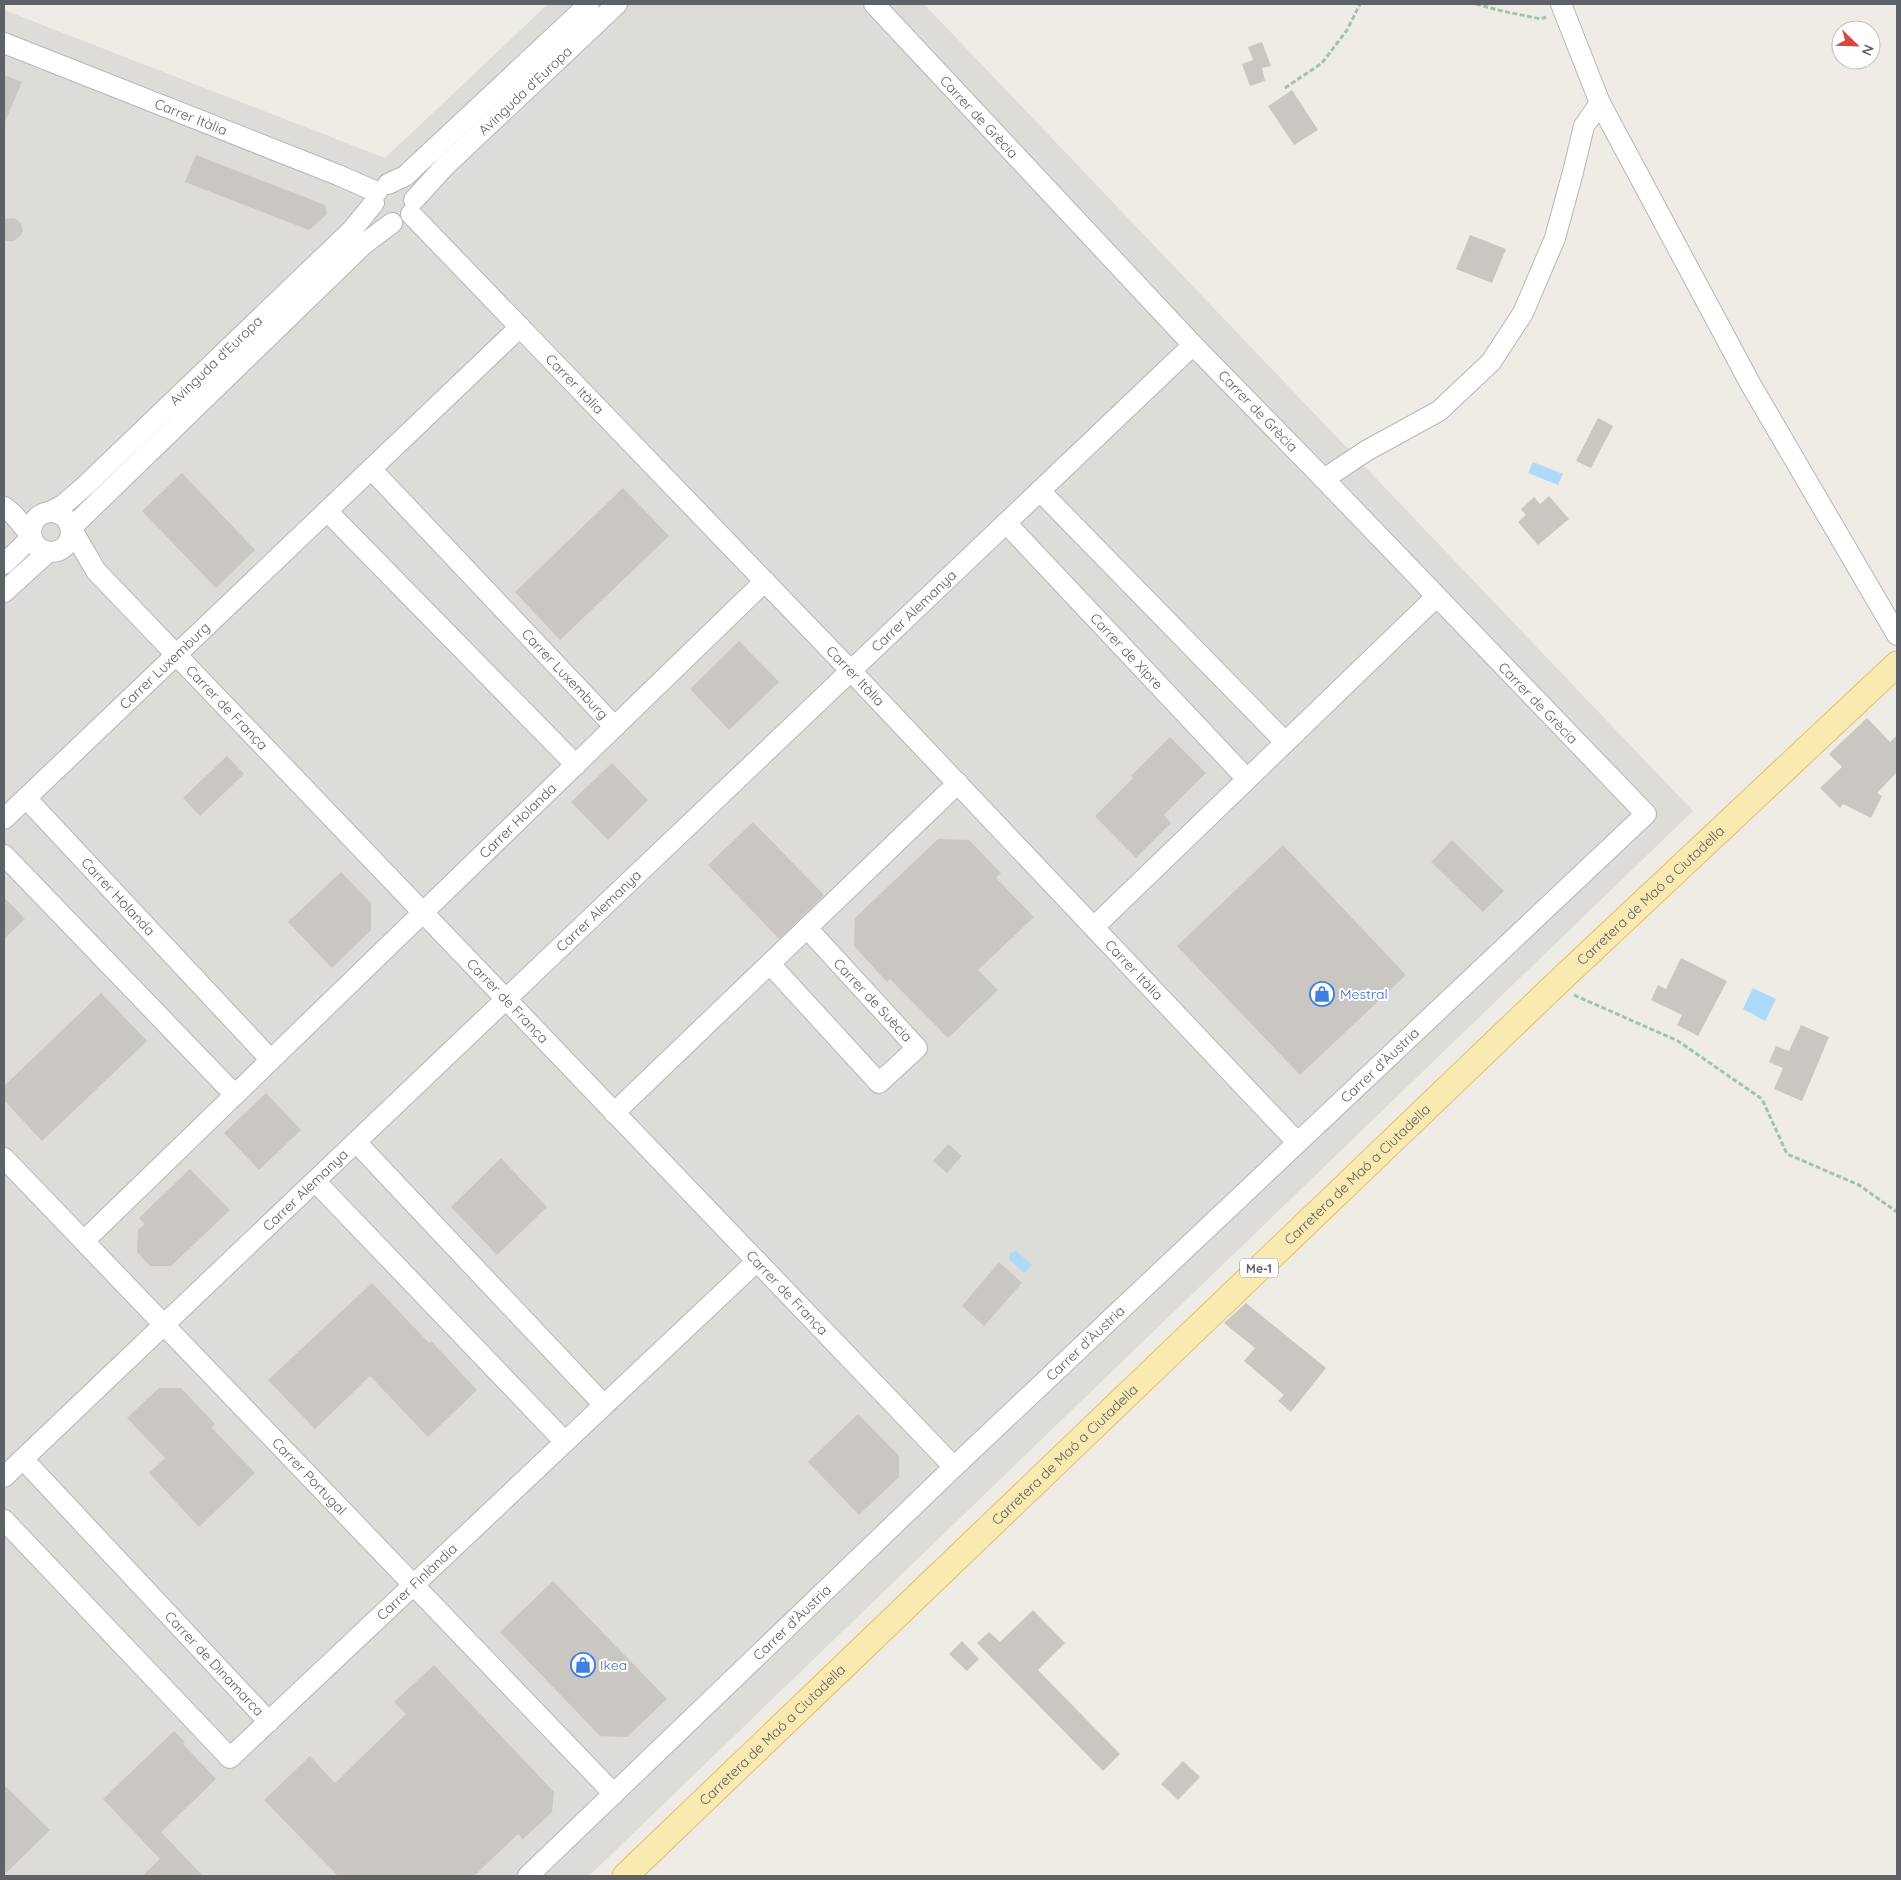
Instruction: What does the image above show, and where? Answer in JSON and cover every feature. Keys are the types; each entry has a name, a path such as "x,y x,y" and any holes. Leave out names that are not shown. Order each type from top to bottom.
{"main road":[{"name":"Carretera de Maó a Ciutadella","path":"625,1876 1554,986 1897,664"}],"street":[{"name":"Avinguda d'Europa","path":"4,564 32,536 33,523 43,514 63,505 86,485 352,230 380,193 405,176 589,4"},
{"name":"Avinguda d'Europa","path":"4,592 48,552 55,552 66,546 72,534 71,528 364,244 392,222 403,221 445,166 618,4"},
{"name":"Carrer de Grècia","path":"874,4 1193,345 1646,814"},
{"path":"1563,8 1600,103 1751,385 1897,635"},
{"name":"Carrer Itàlia","path":"4,42 380,193"},
{"path":"1324,479 1366,451 1438,411 1491,362 1523,312 1555,238 1584,126 1600,103"},
{"path":"392,222 386,221 378,214 380,193 394,183 405,186 409,190 412,207"},
{"name":"Carrer Itàlia","path":"412,207 520,327 851,670 1298,1142"},
{"name":"Carrer Luxemburg","path":"4,820 520,327"},
{"name":"Carrer Alemanya","path":"4,1477 1193,345"},
{"name":"Carrer Luxemburg","path":"372,470 615,727"},
{"path":"1040,491 1285,742"},
{"path":"4,507 13,514 32,536 37,547 48,552"},
{"path":"327,511 576,765"},
{"path":"50,512 56,512 66,518 71,528"},
{"name":"Carrer de Xipre","path":"1006,523 1247,779"},
{"name":"Carrer de França","path":"71,528 96,571 422,914 954,1467"},
{"name":"Carrer Holanda","path":"84,1241 765,582"},
{"path":"1094,927 1436,597"},
{"path":"614,1113 958,783"},
{"name":"Carrer Holanda","path":"26,798 271,1060"},
{"name":"Carrer d'Àustria","path":"528,1876 954,1467 1646,814"},
{"path":"4,855 235,1095"},
{"name":"Carrer de Suècia","path":"770,964 880,1083 917,1048 807,928"},
{"path":"356,1142 604,1405"},
{"name":"Carrer Portugal","path":"4,1158 614,1794"},
{"path":"315,1181 565,1442"},
{"name":"Carrer Finlàndia","path":"269,1722 757,1261"},
{"name":"Carrer de Dinamarca","path":"4,1520 230,1758 269,1722 23,1459"}],"path":[{"path":"1286,88 1322,63 1347,30 1360,4"},
{"path":"1476,4 1541,18 1563,8"},
{"path":"1554,986 1678,1041 1762,1098 1787,1154 1859,1185 1897,1212"}],"shaded area":[{"path":"548,4 924,4 1693,811 589,1876 4,1876 4,10 385,158"}],"water":[{"path":"1533,462 1563,474 1558,485 1528,473"},
{"path":"1753,988 1776,999 1765,1021 1743,1009"},
{"path":"1016,1251 1032,1265 1024,1273 1009,1259 1010,1253"}],"building":[{"path":"1262,42 1271,66 1262,68 1265,81 1250,86 1242,64 1253,60 1248,47"},
{"path":"4,75 22,82 4,124"},
{"path":"1292,90 1318,130 1294,145 1268,106"},
{"path":"196,155 325,205 327,214 309,230 185,182"},
{"path":"14,218 21,223 23,231 14,241 4,241 4,219"},
{"path":"1470,235 1506,249 1492,283 1456,269"},
{"path":"1598,418 1613,426 1591,468 1576,461"},
{"path":"182,473 255,550 216,588 142,511"},
{"path":"623,488 669,536 560,640 515,592"},
{"path":"1549,496 1569,519 1538,545 1518,522 1526,515 1521,509 1534,497 1540,504"},
{"path":"739,641 779,682 729,730 690,689"},
{"path":"1867,718 1890,742 1897,735 1897,772 1877,793 1882,796 1871,818 1843,804 1840,808 1820,788 1842,767 1829,754"},
{"path":"1170,737 1206,773 1164,815 1171,823 1136,858 1095,816"},
{"path":"227,756 244,774 200,816 183,798"},
{"path":"612,763 648,800 608,840 571,802"},
{"path":"753,822 824,895 779,939 708,865"},
{"path":"938,839 969,840 1001,873 996,878 1034,917 978,970 998,990 948,1038 890,979 887,982 854,946 855,918"},
{"path":"1452,840 1504,891 1483,912 1431,862"},
{"path":"1283,845 1406,975 1300,1075 1177,946"},
{"path":"341,872 371,903 371,930 332,968 288,922"},
{"path":"4,897 25,919 4,939"},
{"path":"1681,958 1727,981 1698,1036 1677,1025 1682,1015 1651,1000 1658,985 1666,989"},
{"path":"101,993 147,1041 42,1141 4,1100 4,1086"},
{"path":"1801,1025 1829,1037 1802,1101 1774,1089 1783,1068 1769,1062 1776,1046 1789,1051"},
{"path":"266,1093 301,1130 259,1170 224,1133"},
{"path":"948,1144 962,1156 947,1173 933,1161"},
{"path":"501,1158 547,1207 497,1255 451,1207"},
{"path":"190,1169 230,1210 171,1266 150,1266 137,1252 138,1230 145,1224 139,1218"},
{"path":"999,1262 1022,1283 984,1326 962,1306"},
{"path":"372,1283 477,1390 428,1437 370,1376 315,1429 268,1380"},
{"path":"1246,1303 1326,1368 1291,1412 1278,1401 1284,1395 1244,1361 1255,1348 1224,1323"},
{"path":"159,1388 181,1388 215,1424 212,1428 255,1473 199,1527 149,1473 165,1458 127,1418"},
{"path":"858,1414 899,1456 899,1477 859,1515 808,1462"},
{"name":"Ikea","path":"553,1581 667,1699 627,1737 600,1736 500,1632"},
{"path":"1033,1610 1065,1643 1038,1670 1120,1754 1103,1771 977,1643 989,1632 1000,1642"},
{"path":"962,1641 979,1659 967,1671 949,1654"},
{"path":"434,1665 554,1792 552,1812 523,1839 518,1834 474,1876 338,1876 264,1800 310,1756 335,1783 406,1714 394,1702"},
{"path":"174,1731 185,1742 183,1744 216,1779 161,1832 203,1876 142,1876 160,1859 103,1799"},
{"path":"1183,1761 1200,1777 1178,1800 1161,1784"},
{"path":"4,1785 50,1830 4,1875"}],"place":[{"name":"Mestral","path":"1322,994"},
{"name":"Ikea","path":"583,1665"}]}
